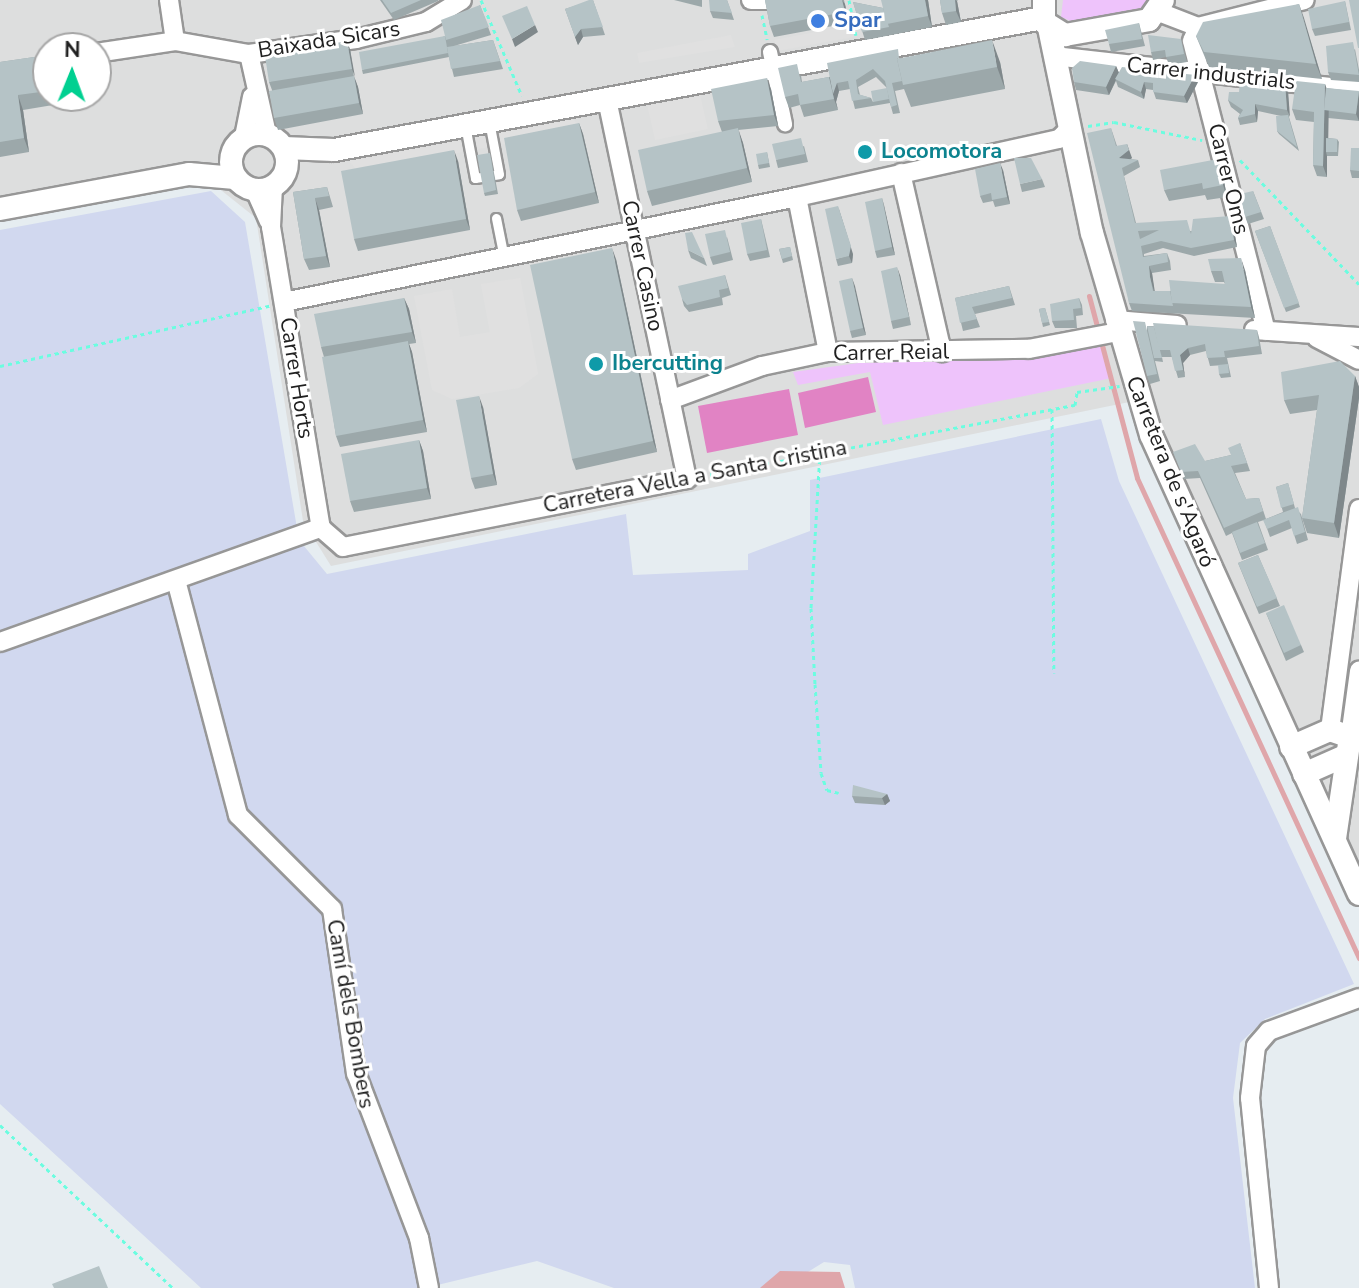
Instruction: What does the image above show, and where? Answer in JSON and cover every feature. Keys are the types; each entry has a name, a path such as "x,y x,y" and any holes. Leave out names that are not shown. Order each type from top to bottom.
{"street":[{"path":"169,0 175,41"},
{"name":"Baixada Sicars","path":"112,51 175,41 249,54 392,33 462,0"},
{"path":"757,2 790,0"},
{"path":"1061,65 1077,34 1161,6 1198,27 1305,0"},
{"path":"0,209 189,174 235,178 334,150 607,99 772,60 1045,15 1077,34"},
{"name":"Carretera de s'Agaró","path":"1045,15 1061,65 1070,128 1113,329 1163,466 1359,894"},
{"name":"Carrer Oms","path":"1198,27 1192,41 1266,331"},
{"name":"Carrer Horts","path":"249,54 253,94 273,166 271,227 321,528"},
{"path":"772,60 785,124"},
{"name":"Carrer industrials","path":"1061,65 1359,90"},
{"name":"Carrer Horts","path":"238,146 253,94"},
{"name":"Carrer Casino","path":"607,99 687,479"},
{"path":"284,302 797,197 1059,139 1070,128"},
{"path":"238,146 273,166"},
{"path":"189,174 238,146"},
{"path":"235,178 238,146"},
{"path":"901,173 942,352"},
{"path":"797,197 828,352"},
{"name":"Carrer Reial","path":"670,400 762,366 828,352 942,352 1075,340 1113,329 1205,327"},
{"path":"1235,329 1359,337"},
{"path":"1311,335 1359,360"},
{"name":"Carretera Vella a Santa Cristina","path":"321,528 343,547 687,479"},
{"path":"1335,840 1359,509"},
{"path":"0,642 177,584 321,528"},
{"name":"Camí dels Bombers","path":"177,584 238,815 332,909 356,1073 419,1238 429,1288"},
{"path":"1304,774 1342,741 1359,671"},
{"path":"1291,747 1342,741"},
{"path":"1269,1288 1250,1098 1256,1046 1269,1031 1355,1000"}],"lane":[{"path":"465,125 475,178 499,174 489,121"},
{"path":"496,218 504,258"}],"path":[{"path":"481,0 531,114"},
{"path":"849,0 853,23"},
{"path":"757,2 772,60"},
{"path":"0,366 284,302"},
{"name":"Carretera Vella a Santa Cristina","path":"687,479 1075,405 1077,392 1125,385"},
{"path":"1052,409 1054,673"},
{"path":"820,452 813,654 821,773 827,790 839,793"},
{"path":"0,1125 173,1288"}],"shaded area":[{"path":"0,0 1359,0 1359,894 1139,400 331,566 303,521 256,218 212,183 0,221"},
{"path":"1063,0 1148,0 1142,8 1071,21 1061,17"},
{"path":"852,25 854,37 777,51 774,40"},
{"path":"731,35 735,47 639,63 637,53"},
{"path":"700,94 708,129 655,140 647,105"},
{"path":"568,115 584,129 358,172 345,156"},
{"path":"211,191 245,222 299,540 327,574 626,514 633,575 748,570 748,554 810,531 810,480 1101,419 1119,481 1354,984 1265,1019 1240,1043 1233,1098 1255,1288 855,1288 850,1265 824,1262 782,1288 614,1288 537,1261 425,1288 201,1288 0,1104 0,230"},
{"path":"520,278 538,374 519,388 452,399 432,390 414,296 452,289 460,337 490,332 481,284"},
{"path":"1103,344 1112,378 883,425 870,372 798,385 793,372 888,359 1052,355"},
{"path":"868,377 876,412 805,428 798,393"},
{"path":"789,389 798,435 707,453 698,406"},
{"path":"780,1271 840,1272 845,1288 760,1288"}],"building":[{"path":"382,0 421,0 391,13"},
{"path":"593,0 603,27 581,29 575,37 565,9"},
{"path":"709,0 727,0 732,13 710,11"},
{"path":"765,0 842,0 845,12 770,26"},
{"path":"881,0 925,0 928,16 887,24"},
{"path":"940,0 955,0 956,11 942,13"},
{"path":"1349,0 1359,0 1359,48 1358,48"},
{"path":"1345,1 1349,22 1312,29 1308,9"},
{"path":"853,2 883,8 889,27 862,32"},
{"path":"1299,4 1316,64 1204,52 1196,36 1203,22"},
{"path":"480,5 489,27 446,40 441,20"},
{"path":"527,6 535,25 512,39 502,16"},
{"path":"1139,23 1142,39 1109,44 1105,30"},
{"path":"1148,35 1181,39 1184,54 1166,57 1165,50 1151,52"},
{"path":"445,36 448,53 362,70 359,52"},
{"path":"493,40 500,61 451,69 447,47"},
{"path":"992,40 997,67 903,85 897,59"},
{"path":"347,41 352,69 269,82 265,56"},
{"path":"1353,42 1359,75 1328,72 1326,46"},
{"path":"898,49 902,81 892,83 897,105 891,107 885,81 873,69 856,80 858,94 871,98 852,101 848,81 837,83 833,94 827,63"},
{"path":"32,57 32,93 18,95 24,138 0,142 0,62"},
{"path":"1080,61 1116,66 1106,87 1074,82 1072,68"},
{"path":"797,64 801,82 829,77 834,99 800,105 798,94 785,97 778,68"},
{"path":"1122,67 1195,75 1184,96 1153,92 1153,83 1144,82 1141,92 1115,79"},
{"path":"354,76 359,103 274,118 269,91"},
{"path":"767,78 774,115 718,121 711,89"},
{"path":"1240,78 1285,83 1287,110 1255,104 1255,114 1238,118 1243,110 1228,100 1229,92 1239,92"},
{"path":"1296,81 1325,84 1323,166 1313,165 1314,112 1292,109"},
{"path":"887,88 889,99 873,102 871,91"},
{"path":"1326,88 1359,91 1356,114 1324,110"},
{"path":"1288,115 1297,147 1277,131 1276,116"},
{"path":"579,123 595,192 517,210 504,138"},
{"path":"738,128 747,168 647,191 638,150"},
{"path":"1111,128 1116,146 1127,144 1129,150 1119,158 1138,160 1122,168 1135,223 1187,220 1191,234 1193,219 1230,216 1234,240 1191,248 1161,241 1141,246 1143,257 1167,253 1168,262 1149,266 1150,277 1153,291 1170,291 1173,306 1129,303 1087,133","holes":["1159,230 1140,239 1138,231"]},
{"path":"801,138 805,154 776,160 772,144"},
{"path":"1326,138 1337,139 1337,152 1326,152"},
{"path":"1351,148 1359,148 1359,171 1350,170"},
{"path":"454,150 466,219 354,239 341,171"},
{"path":"767,152 769,163 758,165 756,154"},
{"path":"490,153 496,190 484,193 477,155"},
{"path":"1014,158 1031,158 1042,179 1020,184"},
{"path":"1218,159 1223,185 1203,189 1202,183 1164,190 1160,170"},
{"path":"1000,163 1007,197 992,200 991,193 980,196 975,169"},
{"path":"327,187 329,196 315,198 326,256 304,259 293,192"},
{"path":"1253,191 1261,212 1245,217 1240,194"},
{"path":"882,198 892,247 875,251 865,202"},
{"path":"838,206 851,246 849,256 836,259 825,209"},
{"path":"761,219 767,250 747,254 741,223"},
{"path":"1270,226 1299,303 1284,308 1255,231"},
{"path":"725,230 730,252 710,257 705,234"},
{"path":"692,232 704,258 688,250 685,233"},
{"path":"790,247 792,256 782,259 779,249"},
{"name":"Ibercutting","path":"612,248 653,441 572,459 530,265"},
{"path":"1241,258 1251,307 1172,303 1169,280 1225,284 1222,271 1211,271 1208,259"},
{"path":"897,267 909,317 891,321 881,271"},
{"path":"725,275 728,288 719,290 720,297 687,305 682,299 678,286"},
{"path":"852,278 863,328 850,331 839,281"},
{"path":"1009,286 1012,298 972,307 977,319 960,323 955,298"},
{"path":"404,298 412,332 321,347 314,314"},
{"path":"1079,298 1081,308 1073,309 1074,320 1052,321 1050,304"},
{"path":"1045,308 1049,322 1042,323 1039,309"},
{"path":"1133,321 1145,322 1157,374 1147,376"},
{"path":"1153,323 1257,330 1259,346 1224,351 1225,357 1207,358 1205,344 1188,348 1180,355 1183,370 1175,371 1170,350 1159,350"},
{"path":"1147,326 1154,327 1162,358 1154,358"},
{"path":"408,341 423,420 336,436 322,357"},
{"path":"1340,361 1355,376 1334,523 1302,518 1319,395 1284,400 1281,372"},
{"path":"1228,364 1229,373 1219,374 1218,365"},
{"path":"479,396 493,474 471,478 456,400"},
{"path":"419,440 427,488 350,501 341,454"},
{"path":"1240,443 1247,463 1231,466 1246,499 1259,498 1263,511 1224,528 1198,471 1181,472 1173,452 1195,444 1205,461 1231,455 1228,448"},
{"path":"1288,483 1294,504 1281,508 1276,487"},
{"path":"1298,507 1305,532 1294,536 1289,520 1267,529 1263,520"},
{"path":"1257,522 1265,543 1240,553 1232,532"},
{"path":"1258,555 1277,598 1257,607 1238,563"},
{"path":"1284,605 1301,645 1284,653 1266,613"},
{"path":"853,785 887,794 882,798 852,796"},
{"path":"99,1266 108,1288 54,1288 52,1284"}],"waterway":[{"path":"1089,296 1137,478 1359,958"}],"place":[{"name":"Spar","path":"818,21"},
{"name":"Locomotora","path":"865,152"},
{"name":"Ibercutting","path":"596,364"}]}
